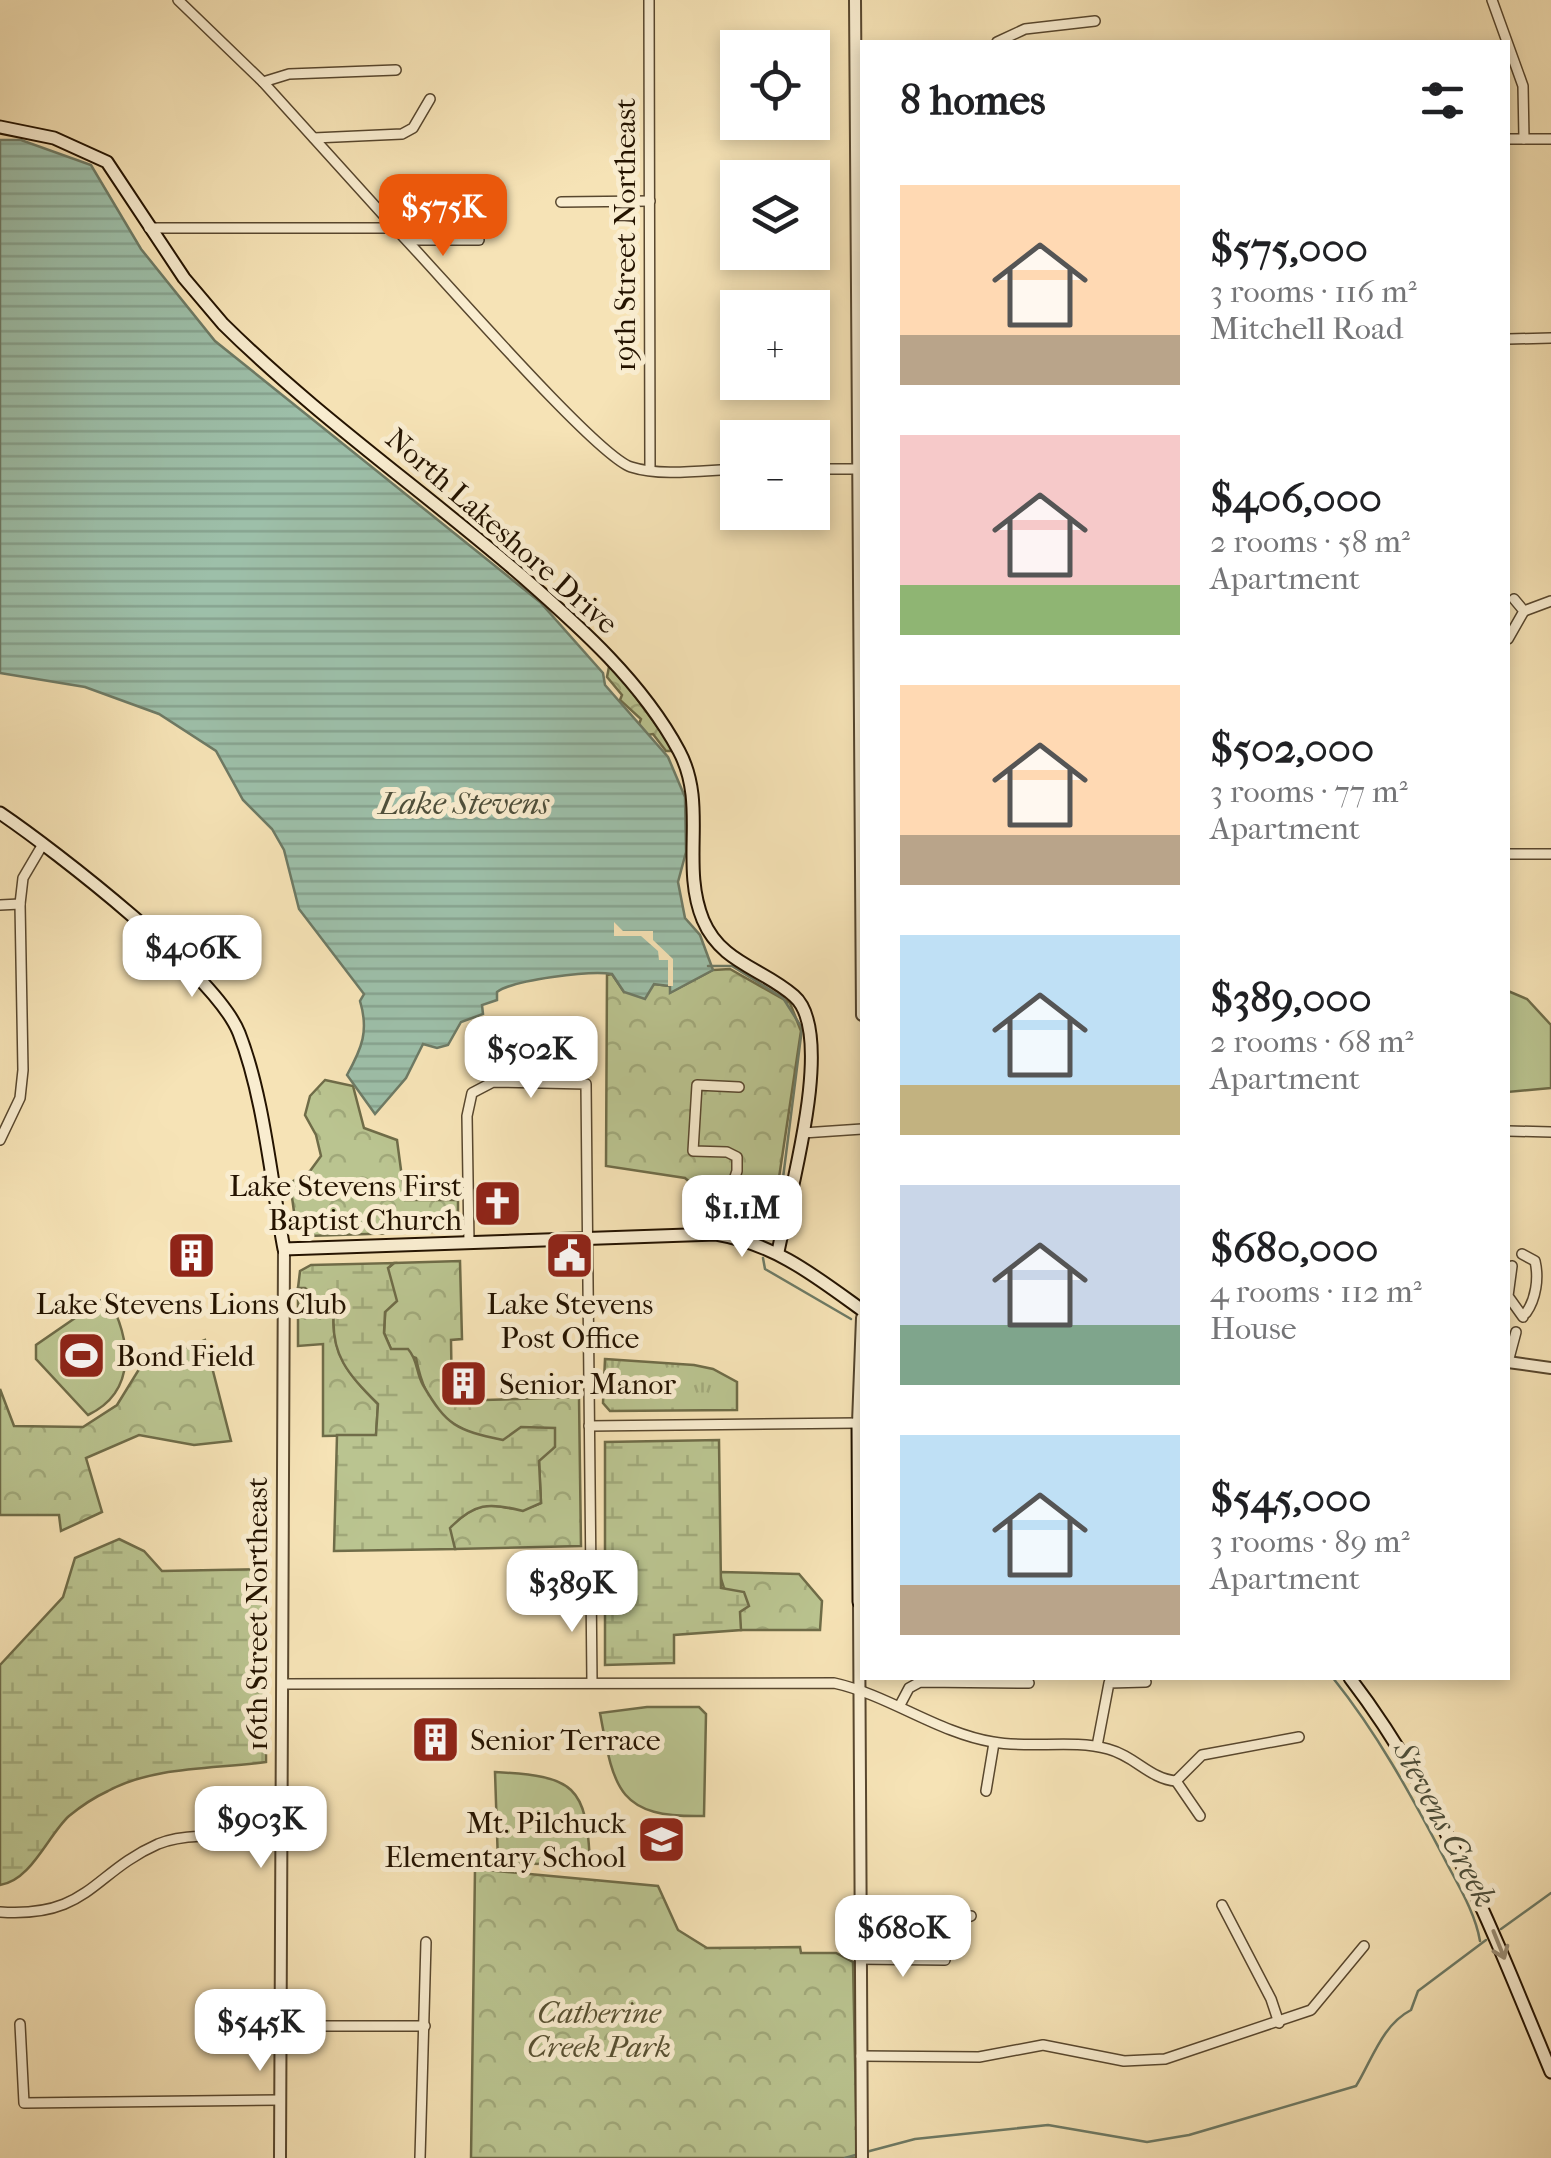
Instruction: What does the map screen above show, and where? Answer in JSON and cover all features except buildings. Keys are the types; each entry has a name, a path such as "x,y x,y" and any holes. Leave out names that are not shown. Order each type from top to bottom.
{"main road":[{"name":"North Lakeshore Drive","path":"0,127 54,138 107,162 184,278 238,339 552,602 640,694 687,769 695,812 693,887 706,926 728,955 789,992 807,1013 812,1030 804,1133 778,1252"},
{"path":"0,813 43,844 220,1000 245,1054 284,1249 716,1234 778,1252 860,1313"},
{"path":"858,1422 859,1602"},
{"path":"1351,1680 1406,1758 1437,1812 1551,2072"}],"street":[{"path":"178,0 264,82 577,422 620,462 650,470 720,469"},
{"name":"19th Street Northeast","path":"649,0 650,470"},
{"path":"855,0 860,142 860,532"},
{"path":"1492,0 1506,40"},
{"path":"1001,40 1025,29 1095,22"},
{"path":"1510,52 1522,86 1524,138"},
{"path":"264,82 289,74 396,70"},
{"path":"314,138 402,134 413,128 430,99"},
{"path":"1510,139 1551,139"},
{"path":"561,202 650,201"},
{"path":"150,228 396,228"},
{"path":"408,240 479,240"},
{"path":"1510,339 1551,338"},
{"path":"830,469 858,469"},
{"path":"1514,599 1524,611"},
{"path":"1510,636 1524,611 1551,601"},
{"path":"0,1140 20,1098 23,1070 20,904 24,878 43,844"},
{"path":"1510,854 1551,854"},
{"path":"0,905 20,904"},
{"path":"468,1243 467,1116 472,1094 493,1082 586,1084 592,1682"},
{"path":"716,1234 738,1157 727,1152 694,1150 697,1084 738,1087"},
{"path":"804,1133 860,1129"},
{"path":"1510,1132 1551,1132"},
{"name":"16th Street Northeast","path":"280,2158 284,1249"},
{"path":"1510,1298 1525,1315 1532,1304 1538,1272 1535,1261 1522,1254"},
{"path":"1510,1281 1512,1266"},
{"path":"1510,1354 1516,1332"},
{"path":"1510,1362 1551,1368"},
{"path":"589,1426 858,1422 860,1377"},
{"path":"859,1602 862,2158"},
{"path":"282,1684 792,1680 859,1688 994,1742 1097,1746 1134,1759 1160,1780 1176,1781 1202,1755 1299,1737"},
{"path":"900,1705 909,1688 920,1682 1029,1683"},
{"path":"1097,1746 1109,1683 1146,1682"},
{"path":"986,1791 994,1742"},
{"path":"1176,1781 1200,1816"},
{"path":"0,1912 47,1910 73,1902 161,1843 282,1838"},
{"path":"1222,1905 1272,1999 1279,2023"},
{"path":"860,1960 945,1960 947,1920 971,1916"},
{"path":"420,2158 426,1942"},
{"path":"861,2056 979,2057 1044,2045 1142,2062 1279,2023 1311,2010 1364,1946"},
{"path":"20,2024 24,2103 280,2100"},
{"path":"280,2026 425,2026"}],"green space":[{"path":"610,662 675,751 666,751 653,734 647,735 639,724 641,719 620,700 622,695 607,677"},
{"path":"730,969 790,1003 801,1031 774,1211 765,1234 738,1224 685,1178 606,1166 607,975 612,974 624,992 654,984 670,986 671,992 713,970"},
{"path":"1510,992 1527,999 1551,1025 1551,1088 1510,1092"},
{"path":"325,1080 353,1086 364,1128 397,1140 405,1200 458,1200 458,1231 308,1236 296,1226 290,1183 310,1171 321,1156 305,1115 310,1096"},
{"path":"460,1261 462,1339 451,1340 452,1401 579,1397 581,1546 455,1549 449,1528 477,1508 516,1509 541,1503 539,1461 446,1418 433,1405 423,1385 416,1358 391,1349 384,1333 388,1268 394,1263"},
{"path":"394,1263 388,1268 397,1301 385,1312 384,1333 391,1349 408,1349 411,1353 421,1380 446,1418 463,1429 503,1440 521,1427 555,1428 555,1447 539,1461 541,1503 523,1511 501,1506 475,1509 450,1528 455,1549 334,1551 337,1435 376,1435 378,1404 343,1363 335,1340 334,1311 305,1288 298,1288 300,1271 311,1265"},
{"path":"298,1288 305,1288 334,1311 335,1339 344,1362 378,1404 376,1435 323,1436 323,1344 298,1346"},
{"name":"Bond Field","path":"107,1296 121,1329 125,1362 115,1392 88,1415 36,1359 36,1345"},
{"path":"205,1340 231,1441 194,1445 139,1435 86,1458 102,1512 61,1531 59,1515 0,1515 0,1389 14,1426 83,1427 117,1405 141,1366"},
{"path":"605,1359 713,1369 737,1382 737,1410 610,1411 603,1403"},
{"path":"719,1440 721,1588 744,1592 749,1606 740,1612 741,1630 674,1635 674,1663 605,1665 605,1442"},
{"path":"119,1539 144,1551 162,1571 266,1569 266,1762 165,1773 108,1791 69,1816 21,1875 0,1885 0,1665 63,1597 75,1558"},
{"path":"720,1572 799,1574 822,1601 820,1630 741,1630"},
{"path":"647,1707 699,1707 706,1714 704,1816 653,1812 637,1805 616,1780 600,1713"},
{"path":"495,1772 543,1777 571,1790 585,1817 590,1865 498,1863"},
{"name":"Catherine Creek Park","path":"475,1869 658,1886 678,1930 707,1948 800,1947 801,1953 836,1953 853,1962 857,2158 471,2158"}],"water":[{"name":"Lake Stevens","path":"0,140 21,140 91,165 141,249 215,341 540,602 603,673 605,685 668,757 685,797 686,852 678,882 685,918 700,935 713,970 670,993 670,986 654,984 645,999 624,992 612,974 602,973 553,977 506,988 497,992 497,1000 482,1005 483,1014 461,1022 448,1045 437,1048 423,1044 406,1078 375,1114 347,1075 362,1039 360,1001 364,994 299,909 284,850 272,829 243,800 216,751 159,714 85,687 0,673"}],"pier":[{"path":"614,922 623,931 653,931 653,940 673,959 673,986 668,986 668,960 659,960 658,951 641,936 614,936"}],"waterway":[{"name":"Stevens Creek","path":"708,966 732,966 783,998 802,1028 783,1178 768,1210"},
{"name":"Stevens Creek","path":"763,1258 765,1269 851,1319"},
{"name":"Stevens Creek","path":"1335,1680 1418,1809 1464,1897 1480,1941"},
{"path":"1501,1929 1551,1893"},
{"path":"866,2152 915,2139 1048,2125 1147,2142 1189,2135 1356,2086 1385,2034 1411,2010 1418,1991 1486,1940"},
{"path":"845,2158 859,2154"}],"place":[{"name":"Lake Stevens First Baptist Church","path":"497,1203"},
{"name":"Lake Stevens Lions Club","path":"191,1255"},
{"name":"Lake Stevens Post Office","path":"570,1255"},
{"name":"Bond Field","path":"81,1356"},
{"name":"Senior Manor","path":"464,1384"},
{"name":"Senior Terrace","path":"435,1740"},
{"name":"Mt. Pilchuck Elementary School","path":"661,1840"}]}
